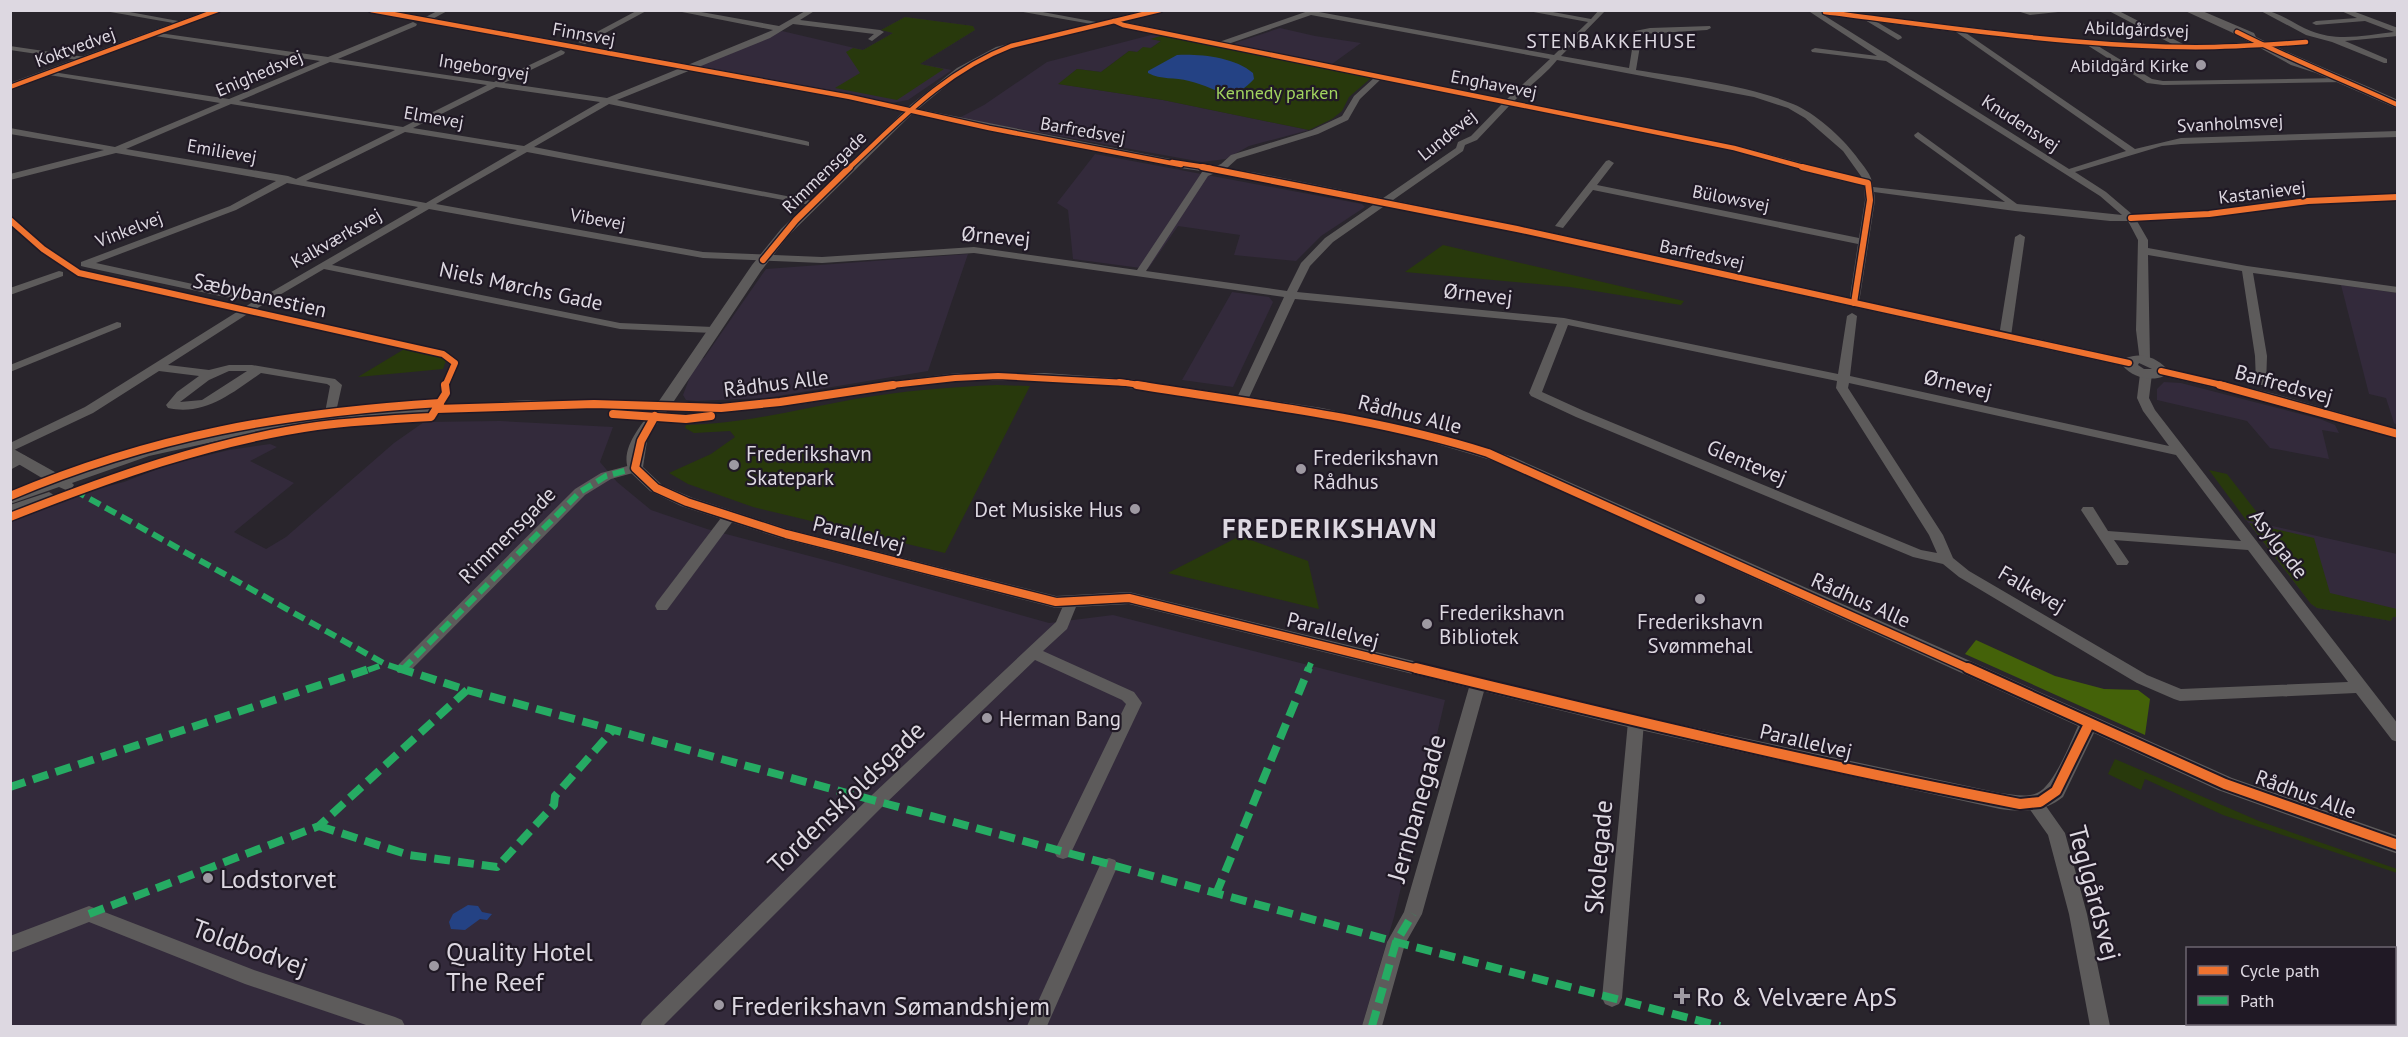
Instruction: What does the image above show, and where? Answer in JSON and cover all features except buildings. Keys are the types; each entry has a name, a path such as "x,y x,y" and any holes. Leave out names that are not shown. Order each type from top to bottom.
{"main road":[{"path":"2189,10 2397,105"}],"street":[{"path":"102,10 185,22"},
{"name":"Koktvedvej","path":"10,87 218,10"},
{"name":"Finnsvej","path":"372,10 684,68"},
{"path":"424,20 446,10"},
{"path":"582,42 645,10"},
{"path":"675,10 783,28"},
{"name":"Kalkværksvej","path":"14,456 267,298 608,101 783,28 813,10"},
{"path":"1015,10 1103,24"},
{"name":"Rimmensgade","path":"403,669 580,492 606,476 635,468 641,435 763,260 785,232 812,204 908,113 960,70 988,54 1021,43 1160,10"},
{"path":"1526,10 1592,21"},
{"name":"Lundevej","path":"1242,399 1310,257 1329,240 1460,149 1461,144 1474,138 1603,10"},
{"path":"2017,10 2030,13 2074,10"},
{"path":"2110,10 2184,46"},
{"path":"2262,10 2309,33 2335,40 2384,61"},
{"path":"2342,10 2396,31"},
{"name":"Abildgårdsvej","path":"1813,11 2087,43 2184,46 2306,42"},
{"name":"Knudensvej","path":"1813,11 2103,194 2131,218"},
{"path":"1219,44 1315,12 1756,95 1791,106 1808,117 1846,149 1865,171 1868,186 1870,200 1842,378"},
{"name":"Abildgårdsvej","path":"1864,17 1898,38"},
{"path":"2316,23 2367,20"},
{"name":"Enghavevej","path":"1114,21 1123,25 1734,148 1868,186"},
{"path":"794,22 880,32 872,39"},
{"name":"Enighedsvej","path":"117,150 413,24"},
{"path":"1632,71 1638,33 1707,28"},
{"path":"1957,29 2133,152"},
{"path":"2335,40 2396,31"},
{"name":"Ingeborgvej","path":"155,34 331,58 608,101 806,144"},
{"path":"2087,43 2150,81 2168,83 2342,80"},
{"path":"10,48 85,59"},
{"name":"Knudensvej","path":"1815,50 1890,60"},
{"path":"293,180 406,129 561,52"},
{"name":"Barfredsvej","path":"684,68 840,97 908,113 1385,202 1853,309 2005,336 2129,363 2135,359 2150,369 2277,399 2397,434"},
{"name":"Elmevej","path":"49,72 525,149 812,204"},
{"path":"1140,273 1204,174 1215,170 1234,157 1315,132 1345,118 1357,98 1379,77"},
{"name":"Emilievej","path":"10,131 428,205"},
{"name":"Svanholmsvej","path":"2067,172 2162,144 2201,139 2397,134"},
{"path":"1918,135 2009,201 2015,208"},
{"path":"10,177 117,150"},
{"path":"1560,226 1609,163"},
{"name":"Vinkelvej","path":"267,298 225,294 85,264 232,208 293,180"},
{"name":"Kastanievej","path":"1868,186 2082,217 2131,218 2200,215 2308,201 2397,197"},
{"name":"Bülowsvej","path":"1592,187 1864,242"},
{"name":"Vibevej","path":"428,205 703,255 763,260"},
{"path":"2131,218 2140,232 2145,251 2397,290"},
{"path":"2005,336 2020,237"},
{"name":"Ørnevej","path":"763,260 822,260 974,250 1290,295 1564,321 1842,378 2180,452"},
{"name":"Asylgade","path":"2145,251 2142,330 2150,369 2143,398 2149,411 2362,687 2397,736"},
{"name":"Niels Mørchs Gade","path":"323,266 620,326 713,330"},
{"path":"2247,268 2261,356 2262,382"},
{"path":"10,292 59,274"},
{"name":"Glentevej","path":"1564,321 1535,393 1918,554 1947,560"},
{"path":"10,369 117,325"},
{"path":"157,367 210,374"},
{"path":"257,370 213,399 196,406 182,408 172,405 177,397 210,374 230,368 257,370 331,381 336,385 330,418"},
{"name":"Rådhus Alle","path":"10,499 202,446 330,418 424,410 501,408 521,411 659,411 686,419 780,407 802,400 875,387 958,377 1045,377 1119,382 1242,399 1289,410 1304,409 1407,430 1451,441 1507,460 2089,724 2225,783 2397,845"},
{"name":"Falkevej","path":"1842,378 1842,388 1936,535 1947,560 1964,574 2142,679 2180,695 2362,687"},
{"path":"14,456 66,485"},
{"name":"Parallelvej","path":"635,468 656,488 729,517 786,534 1056,602 1129,598 1636,722 2000,801 2035,804"},
{"name":"Rådhus Alle","path":"10,512 66,485"},
{"path":"2088,510 2121,562"},
{"path":"662,606 729,517"},
{"path":"2104,535 2254,546"},
{"name":"Tordenskjoldsgade","path":"650,1026 878,800 1062,625 1071,602"},
{"path":"1033,653 1128,696 1134,703 1063,852"},
{"name":"Jernbanegade","path":"1372,1026 1396,942 1413,914 1478,684"},
{"name":"Skolegade","path":"1612,998 1636,722"},
{"path":"2035,804 2048,799 2056,791 2089,724"},
{"name":"Teglgårdsvej","path":"2035,804 2056,833 2078,914 2100,1026"},
{"path":"1037,1026 1109,865"},
{"name":"Toldbodvej","path":"10,945 89,914 252,978 395,1026"}],"shaded area":[{"path":"905,17 973,26 975,30 920,64 952,70 908,100 892,103 697,67 782,31 863,50 893,33 881,30"},
{"path":"1280,28 1361,43 1332,64 1235,43"},
{"path":"1151,35 1161,36 1152,39 1161,41 1151,48 1137,52 1129,51 1101,72 1077,69 1059,84 1163,100 1309,130 1249,146 1226,159 1202,162 959,118 984,105 1047,62"},
{"path":"1095,154 1362,204 1365,207 1321,236 1296,261 1234,255 1240,235 1178,226 1148,269 1073,259 1068,210 1057,203"},
{"path":"968,254 928,371 766,398 697,401 686,400 683,395 700,359 704,358 766,269"},
{"path":"2341,285 2397,293 2397,425 2394,423 2386,398 2369,394"},
{"path":"1232,292 1269,297 1273,302 1233,387 1182,380"},
{"path":"2164,382 2181,383 2320,419 2335,425 2339,433 2322,430 2329,459 2270,448 2247,421 2157,400 2157,389"},
{"path":"500,421 613,427 600,462 617,482 651,510 707,529 1049,623 1113,615 1445,700 1394,917 1362,1026 11,1026 11,519 66,497 124,482 168,465 229,450 270,444 277,447 250,461 294,483 234,532 266,549 286,537 394,443 424,422"},
{"path":"2246,520 2397,554 2397,617 2393,617 2391,621 2317,608 2311,604"}],"green space":[{"path":"905,17 973,26 975,30 920,64 944,69 897,100 835,88 860,73 846,52 853,48 863,50 893,33 881,30"},
{"name":"Kennedy parken","path":"1161,36 1371,78 1349,97 1342,111 1332,119 1309,130 1163,100 1058,84 1077,69 1101,72 1129,51 1137,52 1143,47 1151,48 1161,41 1150,39"},
{"path":"1443,245 1684,301 1681,305 1570,287 1405,272"},
{"path":"406,348 447,358 443,369 358,377"},
{"path":"997,385 1030,386 945,553 753,507 688,484 669,473 711,454 735,437 730,431 694,433 685,428 686,425 750,419 890,394"},
{"path":"2209,470 2227,474 2266,524 2246,520"},
{"path":"2249,523 2314,538 2330,593 2397,609 2397,617 2393,617 2391,621 2317,608 2311,604"},
{"path":"1240,536 1308,561 1319,609 1168,573"},
{"path":"1976,640 2055,676 2104,689 2138,690 2150,699 2145,735 1965,654"},
{"path":"2115,759 2259,821 2397,869 2397,873 2223,815 2145,779 2141,790 2108,774"}],"water":[{"path":"1177,55 1207,56 1227,60 1253,73 1254,79 1245,87 1229,93 1198,83 1158,77 1148,73"},
{"path":"468,905 478,906 482,912 492,914 487,920 480,919 465,930 451,929 449,922 453,914"}],"marked path":[{"path":"403,669 580,492 606,476 635,468"},
{"path":"74,490 385,664 467,690 1396,942 1720,1026"},
{"path":"1216,894 1311,663"},
{"path":"10,787 385,664"},
{"path":"89,914 319,826 467,690"},
{"path":"319,826 409,855 497,867 554,805 555,796 613,730"},
{"path":"1372,1026 1396,942 1413,914"}],"cycle path":[{"path":"10,87 218,10"},
{"path":"371,10 850,97 989,128 1181,165"},
{"path":"763,260 796,220 871,147 919,102 971,63 1011,46 1160,10"},
{"path":"1825,12 2005,35 2125,45 2246,46 2306,42"},
{"path":"1114,21 1123,25 1734,148 1841,178 1868,183 1870,200 1854,303"},
{"path":"2237,32 2296,62 2321,70 2398,105"},
{"path":"1172,162 1257,176 1517,229 2129,363"},
{"path":"2131,218 2209,214 2308,201 2398,197"},
{"name":"Sæbybanestien","path":"10,220 43,249 79,273 443,354 455,363 454,370 445,384 446,393 431,417 315,426 262,436 152,465 10,517"},
{"path":"2161,371 2266,396 2398,434"},
{"path":"436,409 594,404 721,408 750,406 926,381 977,377 1127,383"},
{"path":"1119,382 1313,411 1373,423 1450,442 1507,460 2225,784 2398,845"},
{"path":"10,496 61,474 113,456 220,429 330,412 440,403"},
{"path":"613,414 686,419 711,416"},
{"path":"655,416 641,441 635,468 656,488 687,502 786,534 1056,602 1129,598 1636,722 1890,779 2020,804 2040,802 2056,791 2089,724"}],"place":[{"name":"Abildgård Kirke","path":"2201,65"},
{"name":"Frederikshavn Skatepark","path":"734,465"},
{"name":"Frederikshavn Rådhus","path":"1301,469"},
{"name":"Det Musiske Hus","path":"1135,509"},
{"name":"Frederikshavn Svømmehal","path":"1700,599"},
{"name":"Frederikshavn Bibliotek","path":"1427,624"},
{"name":"Herman Bang","path":"987,718"},
{"name":"Lodstorvet","path":"208,878"},
{"name":"Quality Hotel The Reef","path":"434,966"},
{"name":"Ro & Velvære ApS","path":"1682,996"},
{"name":"Frederikshavn Sømandshjem","path":"719,1005"}],"district":[{"name":"STENBAKKEHUSE","path":"1612,41"},
{"name":"FREDERIKSHAVN","path":"1330,528"}]}
